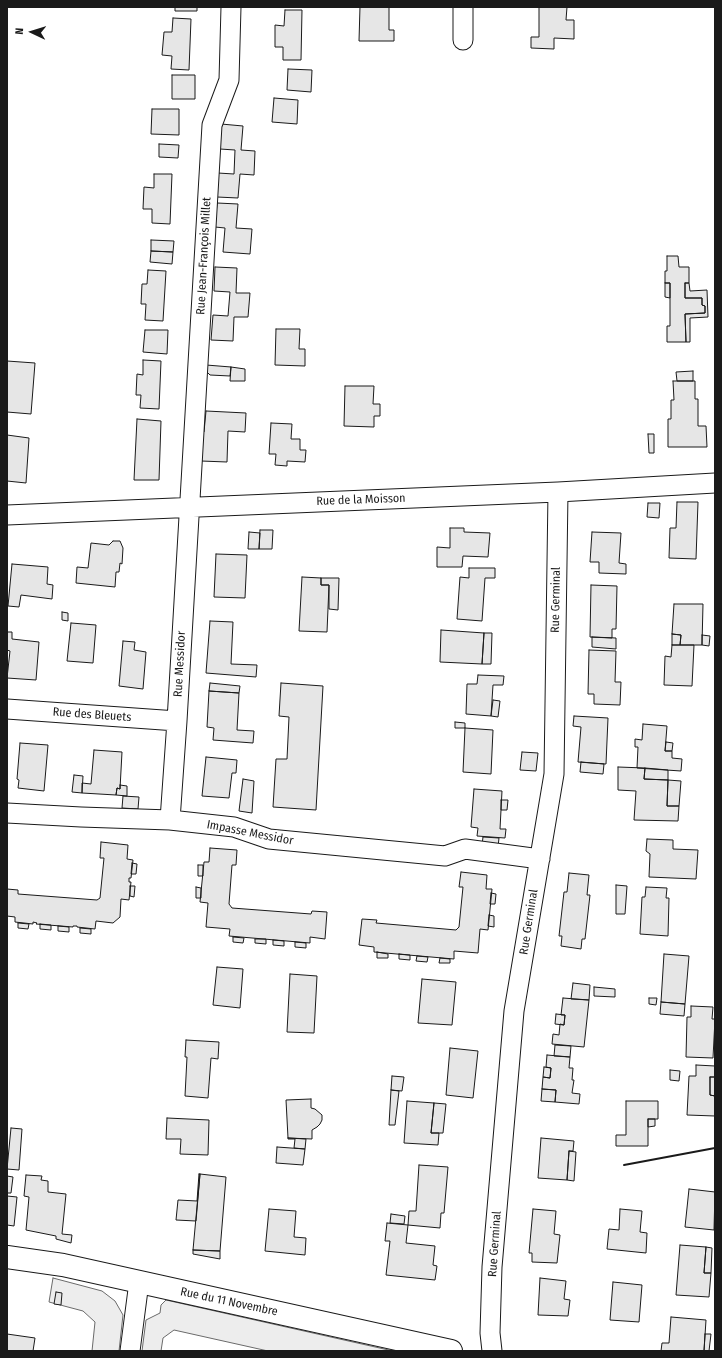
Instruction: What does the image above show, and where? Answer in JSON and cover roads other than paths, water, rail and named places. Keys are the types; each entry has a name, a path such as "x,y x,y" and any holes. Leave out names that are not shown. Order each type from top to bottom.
{"street":[{"name":"Rue Jean-François Millet","path":"189,507 212,125 229,80 231,7"},
{"path":"463,7 463,40"},
{"name":"Rue de la Moisson","path":"7,515 558,492 715,483"},
{"name":"Rue Germinal","path":"492,1351 490,1333 492,1267 514,1011 554,774 558,492"},
{"name":"Rue Messidor","path":"170,820 189,507"},
{"name":"Rue des Bleuets","path":"7,709 177,721"},
{"name":"Impasse Messidor","path":"7,813 81,818 170,820 234,827 269,839 445,856 465,849 540,858"},
{"name":"Rue du 11 Novembre","path":"7,1257 63,1265 451,1351"},
{"path":"130,1351 139,1282"}]}
